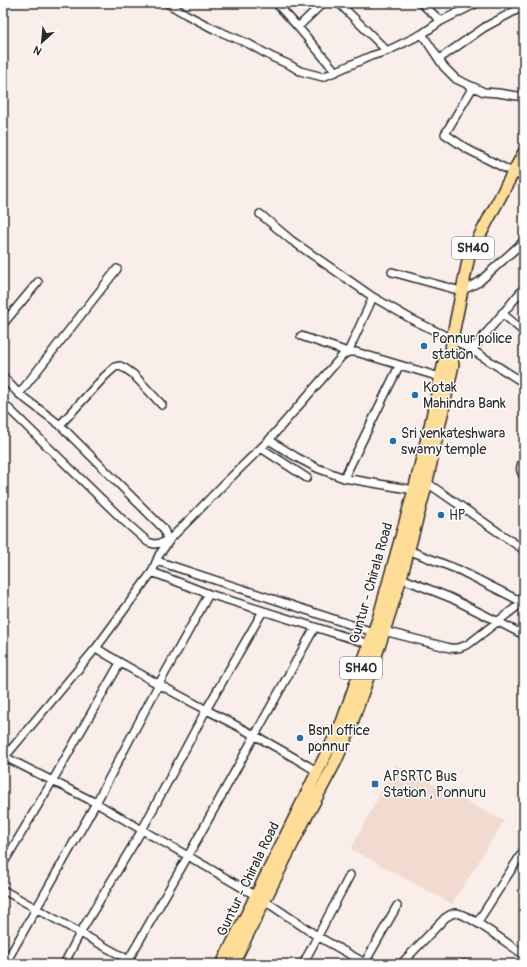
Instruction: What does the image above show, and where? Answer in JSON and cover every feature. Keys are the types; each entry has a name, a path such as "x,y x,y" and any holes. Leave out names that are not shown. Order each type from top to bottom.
{"main road":[{"name":"Guntur - Chirala Road","path":"222,964 261,899 302,825 335,763 349,731 379,632 400,578 426,482 453,365 451,355 452,338 469,256 524,152"},
{"name":"Guntur - Chirala Road","path":"233,964 318,772 342,722 369,644 379,632 379,616 414,490 444,362 451,355"}],"street":[{"path":"167,3 200,22 249,44 300,71 323,77 387,51 422,34 441,21 475,3"},
{"path":"276,3 336,72"},
{"path":"298,27 323,3"},
{"path":"339,3 387,51"},
{"path":"421,3 441,21"},
{"path":"439,59 485,27 524,6"},
{"path":"422,34 444,67 456,80 484,92 524,97"},
{"path":"473,88 445,134 467,149 524,178"},
{"path":"260,214 291,240 373,297 413,320 452,338 521,381 524,372"},
{"path":"392,272 462,291 478,282 524,241"},
{"path":"20,394 117,269"},
{"path":"3,324 38,282"},
{"path":"472,350 524,288"},
{"path":"3,403 123,520 148,542 163,542 196,513 269,440 342,356 348,352 373,297"},
{"path":"502,313 524,332"},
{"path":"301,336 348,352 356,352 440,378"},
{"path":"60,425 105,376 115,367 120,366 126,368 133,374 162,405"},
{"path":"344,478 399,366"},
{"path":"3,377 20,394 60,425 162,527 165,532 159,555 152,572 96,648 4,758 53,780 96,803 261,899 317,936 365,964 397,906"},
{"path":"269,440 317,468 344,478 414,490"},
{"path":"261,448 307,478"},
{"path":"524,460 520,467 520,471 524,476"},
{"path":"426,482 524,550"},
{"path":"157,561 379,632 458,649 470,643 498,621 522,605 460,570 408,550"},
{"path":"152,572 210,594 369,644"},
{"path":"400,578 451,598 524,635"},
{"path":"5,964 96,803 159,684 210,594"},
{"path":"64,964 80,934 142,830 206,710 271,598"},
{"path":"127,962 188,856 315,627"},
{"path":"96,648 120,663 255,735 318,772"},
{"path":"3,864 120,663"},
{"path":"477,923 524,850"},
{"path":"303,964 350,875"},
{"path":"3,890 37,908 127,962 136,964"},
{"path":"401,964 445,918 450,914 456,913 464,915 477,923 524,955"}],"shaded area":[{"path":"395,765 504,821 452,904 351,849"}],"place":[{"name":"Ponnur police station","path":"424,346"},
{"name":"Kotak Mahindra Bank","path":"415,395"},
{"name":"Sri venkateshwara swamy temple","path":"393,441"},
{"name":"HP","path":"441,515"},
{"name":"Bsnl office ponnur","path":"300,738"},
{"name":"APSRTC Bus Station , Ponnuru","path":"375,784"}]}
